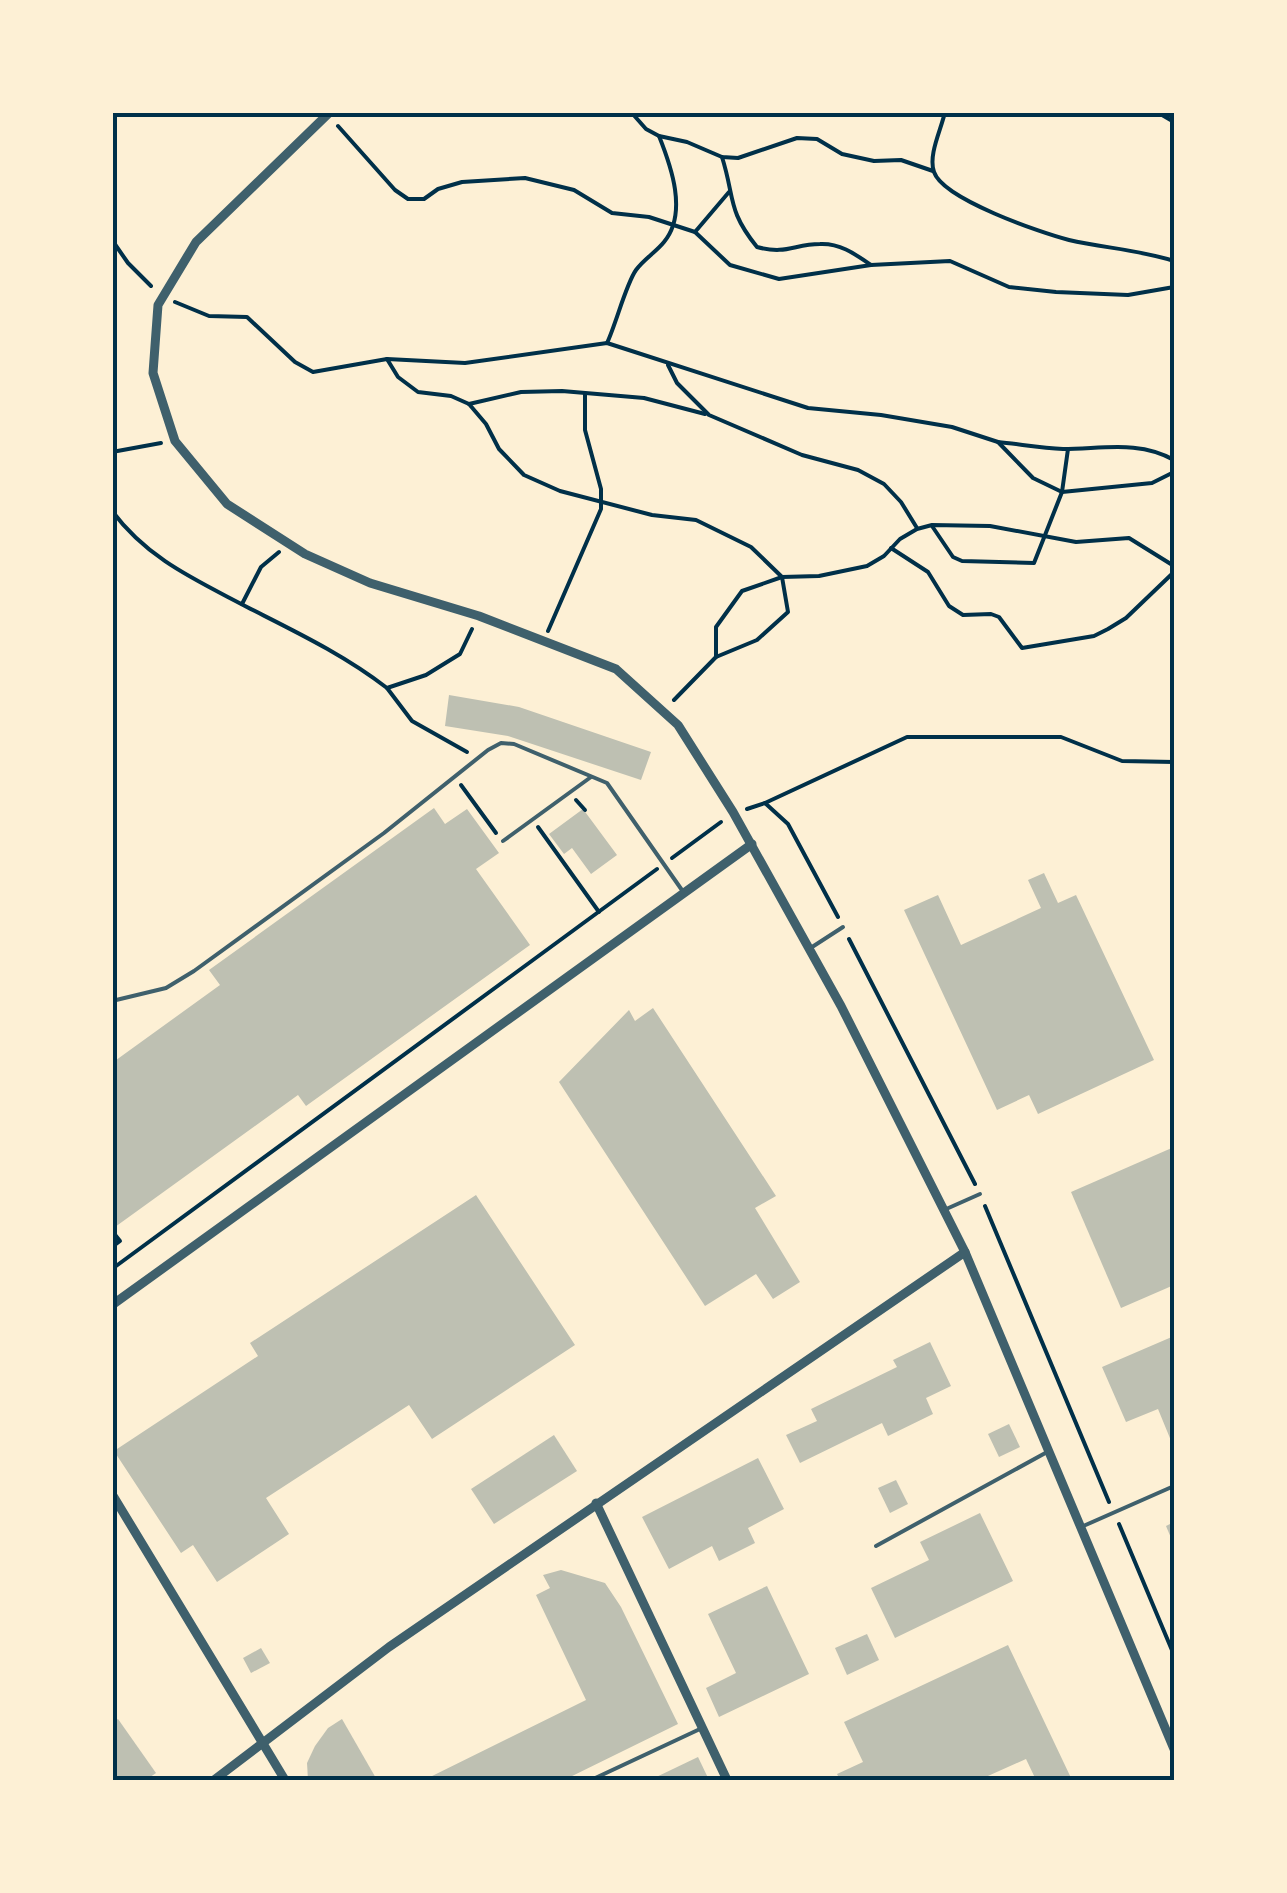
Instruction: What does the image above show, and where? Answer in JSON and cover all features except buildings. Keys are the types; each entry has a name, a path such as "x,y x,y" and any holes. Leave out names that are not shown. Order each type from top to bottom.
{"street":[{"path":"329,114 196,242 158,305 153,373 175,441 227,504 289,543 370,583 479,616 616,669 678,725 752,844 809,948 965,1252 1174,1749"},
{"path":"112,1305 752,844"},
{"path":"214,1780 389,1647 965,1252"},
{"path":"112,1494 116,1508 285,1780"},
{"path":"596,1503 727,1780"}],"lane":[{"path":"112,1002 166,988 194,971 501,743 514,744 607,783 684,893"},
{"path":"503,841 591,777"},
{"path":"809,948 843,927"},
{"path":"944,1210 980,1194"},
{"path":"876,1546 1048,1451"},
{"path":"1080,1526 1174,1486"},
{"path":"591,1780 702,1728"}],"path":[{"path":"632,112 646,129 659,136 687,142 722,157 738,158 797,138 817,138 842,154 901,160 933,171"},
{"path":"945,112 935,146 933,171 944,188 1030,227 1174,261"},
{"path":"1157,112 1174,122"},
{"path":"329,114 408,200 424,200 438,189 462,182 525,178 574,190 612,213 650,217 695,232 730,265 779,278 871,265 950,262 1009,287 1128,294 1174,287"},
{"path":"607,343 634,272 668,238 672,225 672,169 659,136"},
{"path":"722,157 739,225 757,247 787,252 819,244 846,248 871,265"},
{"path":"695,232 730,192"},
{"path":"112,240 163,297 209,316 247,317 295,362 313,372 387,359 465,363 607,343 808,408 952,427 998,442 1068,449 1156,449 1174,460"},
{"path":"387,359 398,377 418,392 451,396 468,404 486,424 499,449 524,475 560,491 652,515 696,520 751,546 782,576 788,612 758,640 716,657 663,711"},
{"path":"668,364 677,383 710,415"},
{"path":"468,404 521,392 585,394 644,398 710,415 802,455 858,470 884,484 917,528"},
{"path":"545,641 603,500 589,451 585,394"},
{"path":"112,452 175,441"},
{"path":"998,442 1033,478 1062,492 1152,483 1174,472"},
{"path":"932,525 952,557 962,561 1034,564 1062,492 1068,449"},
{"path":"112,511 124,528 172,570 352,661 387,688 412,722 478,758"},
{"path":"716,657 716,627 742,591 782,576 819,576 867,566 917,528 932,525 990,526 1076,542 1129,538 1174,569 1126,618 1108,629 1094,636 1022,648 999,617 964,615 948,606 928,572 891,548"},
{"path":"242,604 261,568 289,543"},
{"path":"387,688 426,675 460,654 479,616"},
{"path":"765,804 906,738 1061,737 1122,761 1174,762"},
{"path":"455,777 503,841"},
{"path":"112,1269 733,812"},
{"path":"532,820 599,912"},
{"path":"112,1231 120,1241 112,1246"}]}
